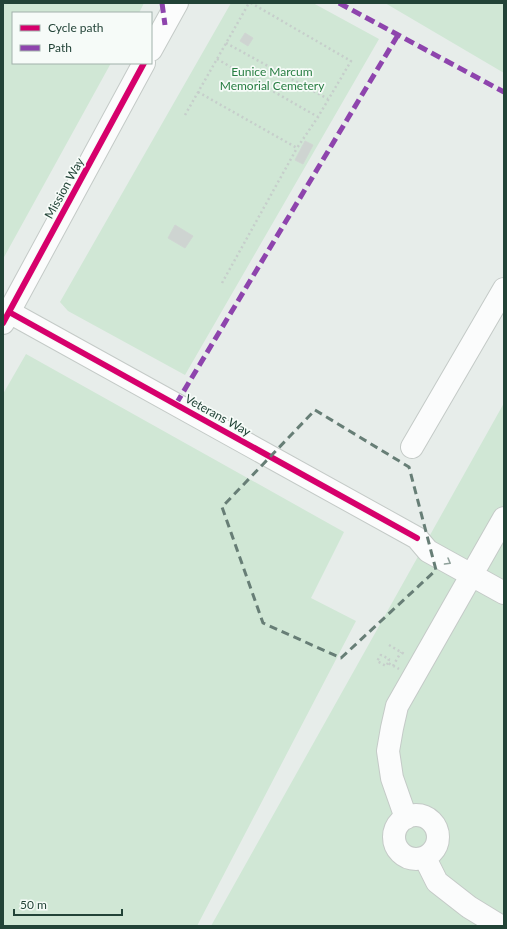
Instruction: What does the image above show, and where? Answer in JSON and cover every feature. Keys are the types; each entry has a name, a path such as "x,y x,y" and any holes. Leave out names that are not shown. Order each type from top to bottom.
{"street":[{"path":"152,48 177,3"},
{"name":"Mission Way","path":"6,318 143,64"},
{"path":"412,447 504,290"},
{"name":"Veterans Way","path":"6,318 417,538 428,551 476,569 504,577"},
{"path":"406,818 392,778 388,751 397,706 504,518"},
{"name":"Veterans Way","path":"476,569 504,593"},
{"path":"412,815 423,816 432,822 437,831 438,841 433,851 425,858 414,859 404,856 397,849 394,838 396,828 402,820 412,815"},
{"path":"425,858 437,882 469,908 500,926"}],"path":[{"path":"185,116 250,3 351,61 318,117 297,148 222,283"},
{"path":"226,43 328,99"},
{"path":"217,59 318,117"},
{"path":"198,92 297,148"},
{"path":"393,666 401,652"},
{"path":"381,655 389,659 388,663 386,666 377,661 381,655"},
{"path":"388,663 401,670"}],"highlighted area":[{"path":"315,410 409,467 436,570 341,658 263,623 222,507"}],"green space":[{"path":"3,3 144,3 140,12 12,12 12,64 110,64 3,259"},
{"name":"Eunice Marcum Memorial Cemetery","path":"231,3 313,3 379,39 185,375 68,311 60,302"},
{"path":"385,3 504,3 504,73"},
{"path":"26,354 344,532 311,598 356,621 197,926 3,926 3,394"},
{"path":"504,403 504,926 211,926"}],"building":[{"path":"245,33 253,38 248,46 240,41"},
{"path":"305,141 313,145 303,164 295,160"},
{"path":"175,225 193,236 185,248 168,238"}],"marked path":[{"path":"162,3 165,25"},
{"path":"339,3 504,92"},
{"path":"176,404 398,35"}],"cycle path":[{"path":"3,323 143,64"},
{"path":"9,312 417,538"}]}
